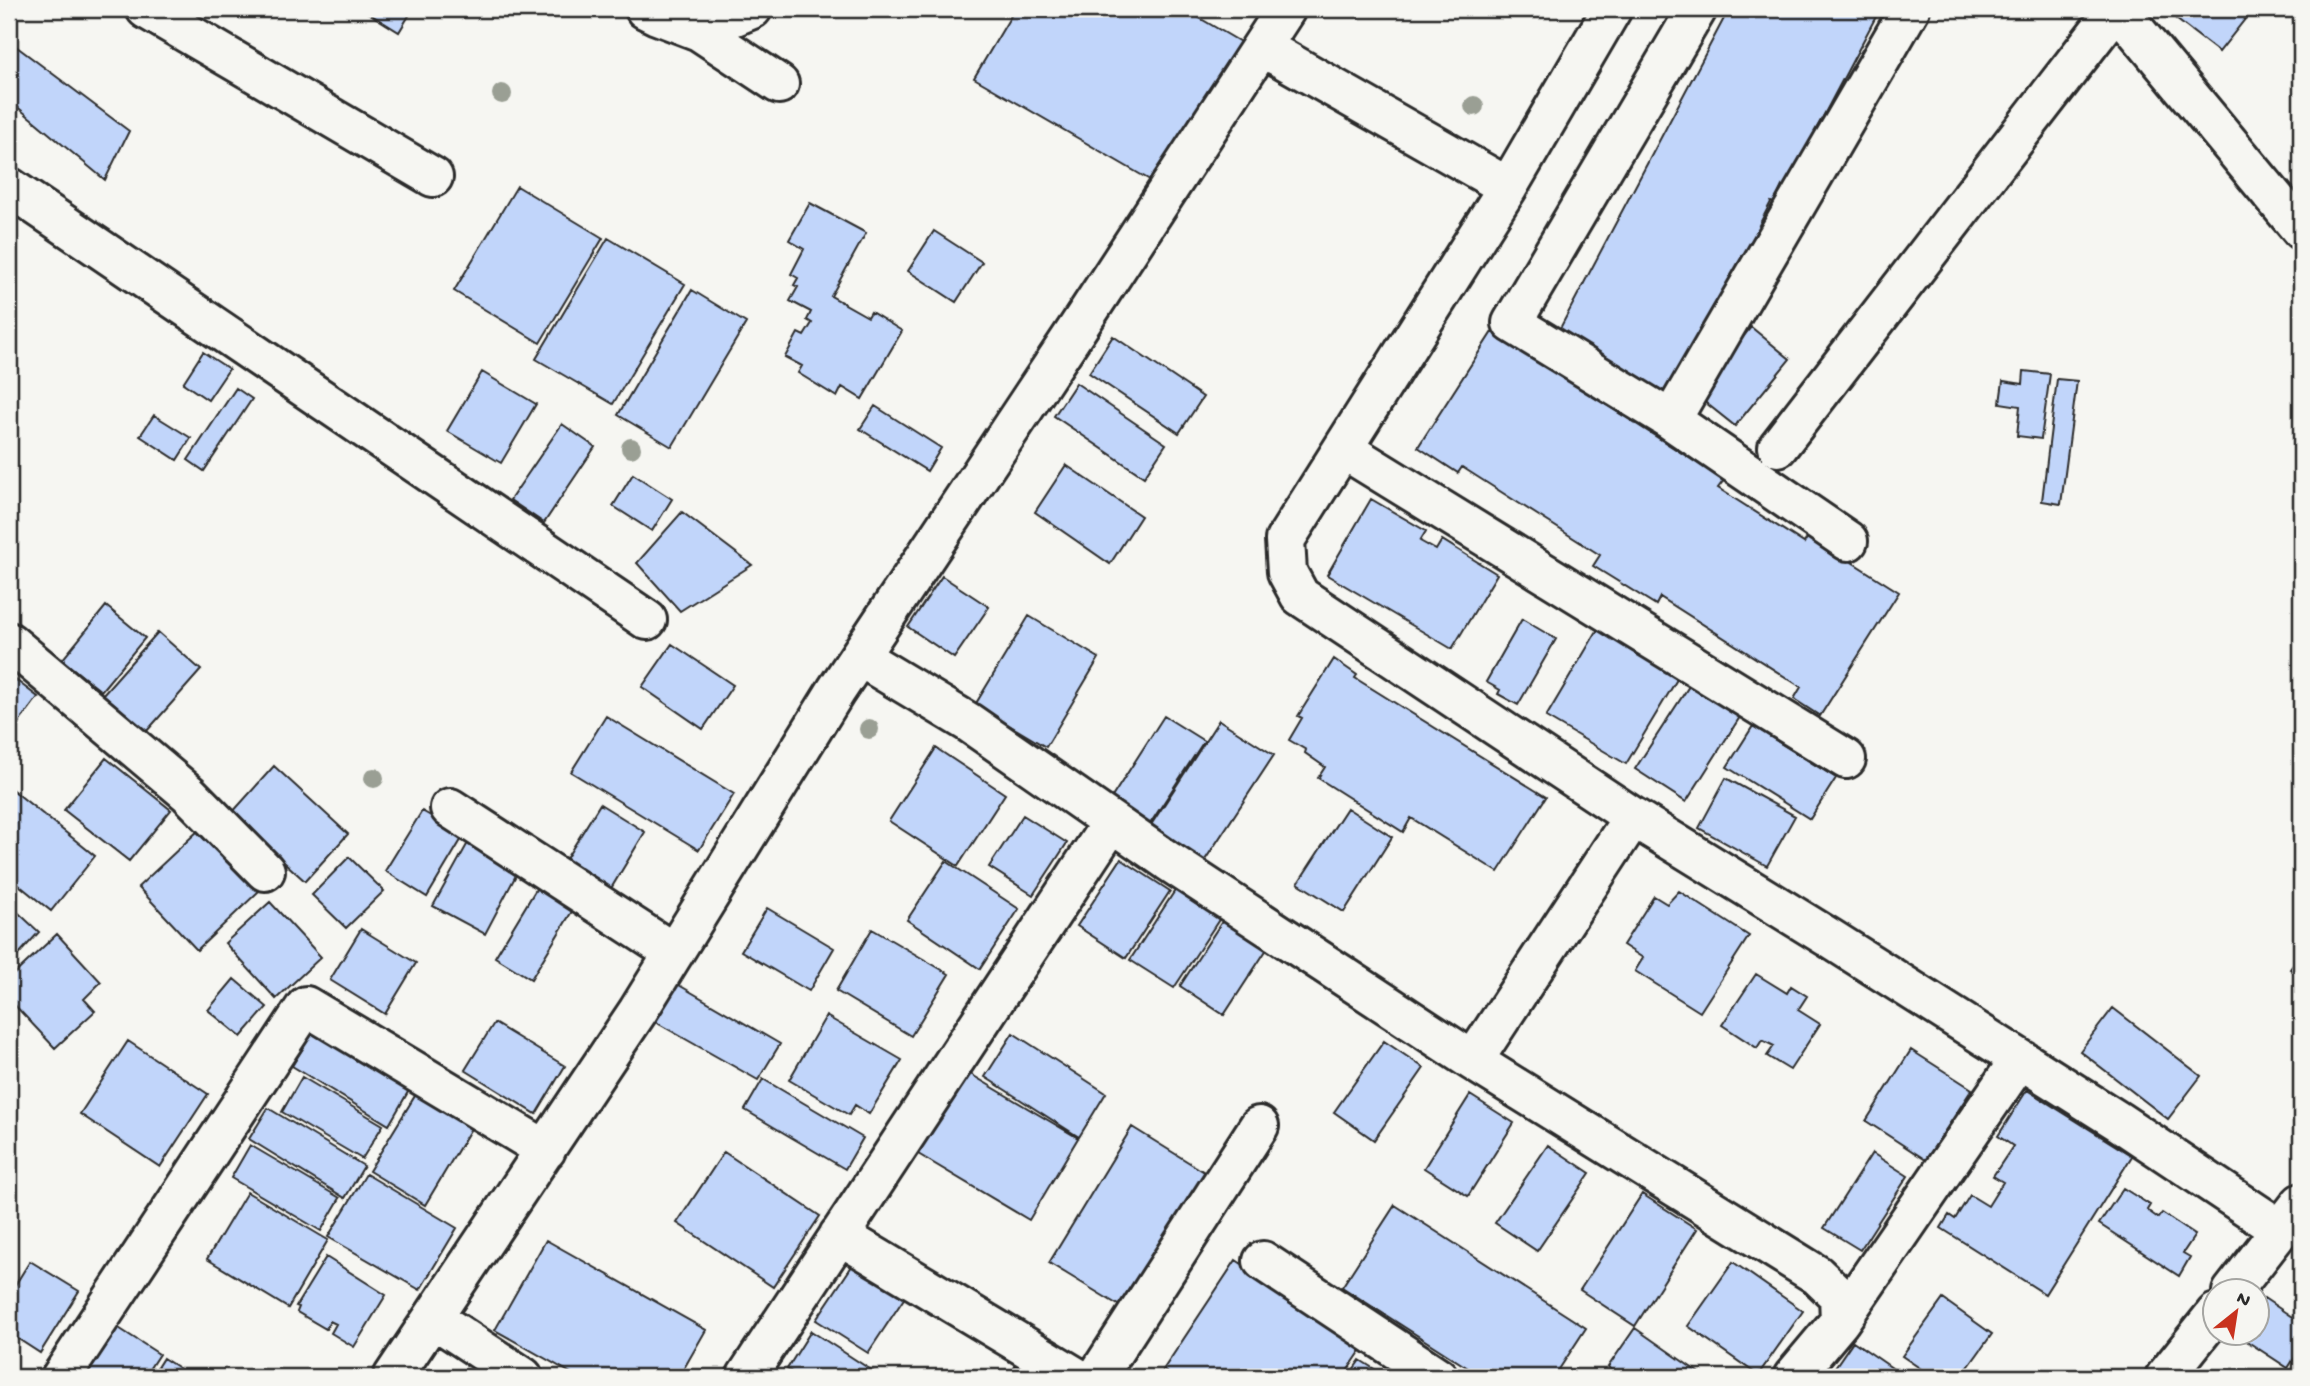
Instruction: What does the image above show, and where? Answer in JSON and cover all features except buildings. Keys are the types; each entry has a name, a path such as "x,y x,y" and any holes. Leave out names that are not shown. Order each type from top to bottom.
{"street":[{"path":"146,9 433,177"},
{"path":"645,9 699,31 779,84"},
{"path":"699,31 752,9"},
{"path":"393,1377 638,1012 859,657 1286,9"},
{"path":"1612,9 1508,187 1285,540 1287,572 1300,596 1633,817 2118,1121 2291,1216 2243,1278"},
{"path":"1697,9 1512,323 1671,420 1848,541"},
{"path":"1671,420 1910,9"},
{"path":"1778,447 2117,9 2301,230"},
{"path":"1262,47 1508,187"},
{"path":"9,187 647,620"},
{"path":"1343,449 1846,759"},
{"path":"9,642 188,793 265,871"},
{"path":"859,657 968,722 1112,822 1473,1060 1817,1275 1839,1296 1840,1321"},
{"path":"450,808 674,953"},
{"path":"1473,1060 1633,817"},
{"path":"746,1377 1112,822"},
{"path":"61,1377 306,1006 545,1150"},
{"path":"1793,1377 1840,1321 2020,1059"},
{"path":"839,1235 1078,1376 1259,1126"},
{"path":"1263,1261 1438,1377"},
{"path":"433,1318 523,1377"},
{"path":"2165,1377 2202,1330"}]}
